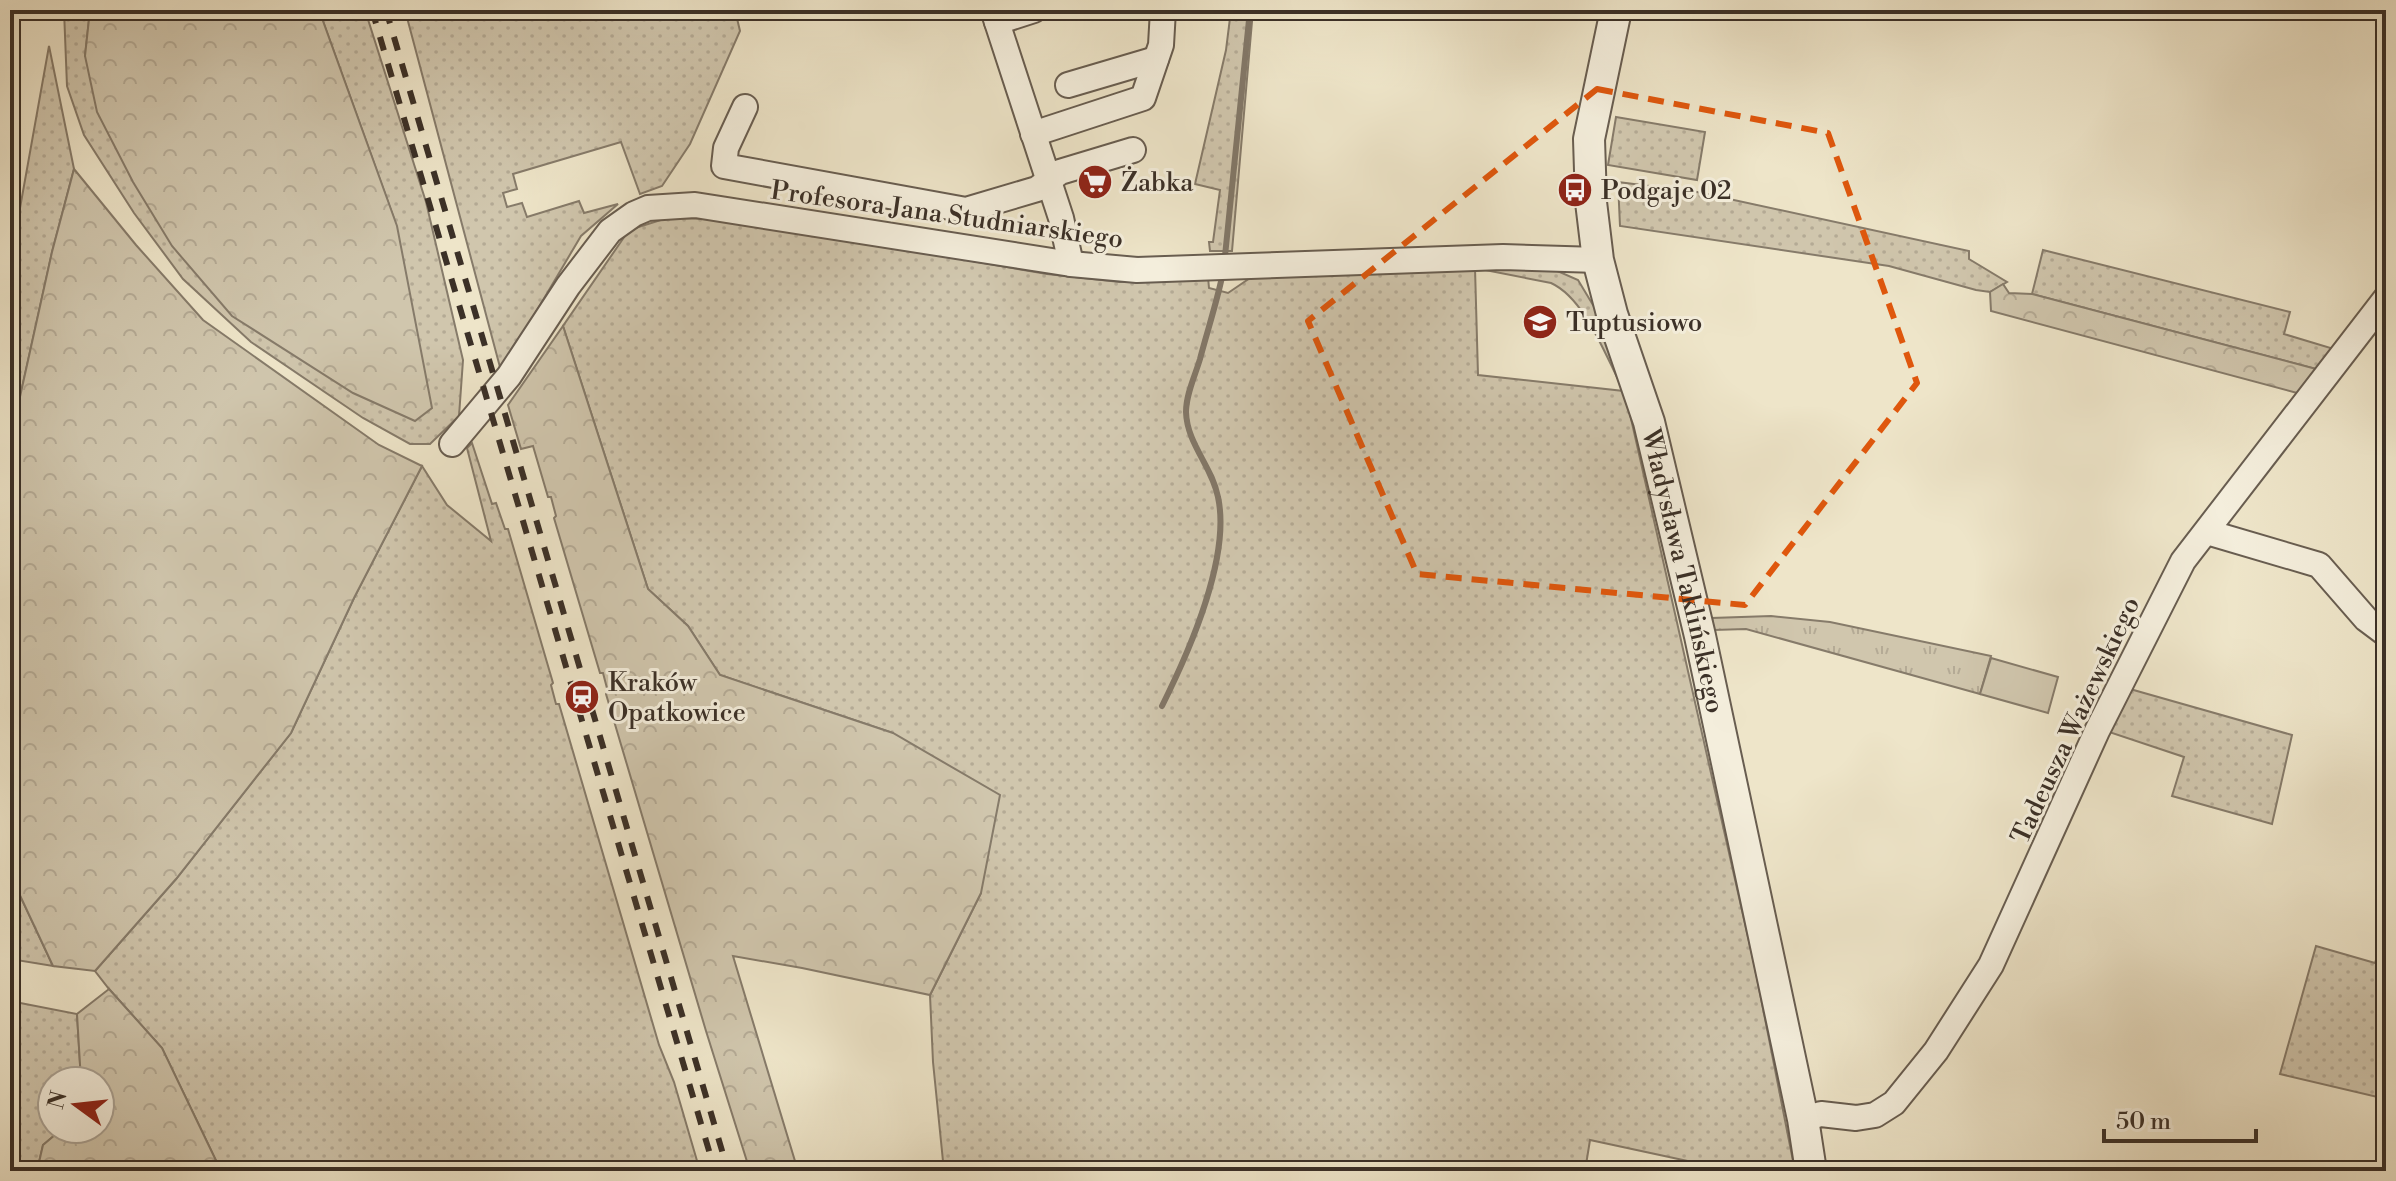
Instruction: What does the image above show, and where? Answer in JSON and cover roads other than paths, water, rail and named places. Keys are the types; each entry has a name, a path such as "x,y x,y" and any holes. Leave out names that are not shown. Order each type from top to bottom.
{"street":[{"path":"1034,10 995,16 1061,218 1071,264"},
{"path":"1033,134 1143,98 1161,45 1163,10"},
{"name":"Władysława Taklińskiego","path":"1616,10 1589,139 1591,202 1598,260 1612,314 1649,422 1694,608 1811,1171"},
{"path":"1068,85 1156,59"},
{"path":"745,107 726,148 724,166 966,210 1037,189 1060,172 1133,150"},
{"name":"Profesora Jana Studniarskiego","path":"452,444 509,376 600,242 634,214 648,208 695,205 1071,264 1137,270 1503,257 1598,260"},
{"name":"Tadeusza Ważewskiego","path":"1804,1127 1821,1114 1856,1118 1875,1115 1894,1103 1936,1051 1991,965 2103,718 2183,561 2386,298"},
{"path":"2207,532 2319,565 2366,619 2386,634"}],"waterway":[{"path":"1225,256 1250,10"},
{"path":"1162,706 1195,632 1219,547 1218,497 1187,424 1186,405 1222,277"}],"railway":[{"path":"372,10 715,1171"},
{"path":"386,10 728,1171"}],"place":[{"name":"Żabka","path":"1095,182"},
{"name":"Podgaje 02","path":"1575,190"},
{"name":"Tuptusiowo","path":"1540,322"},
{"name":"Kraków Opatkowice","path":"582,697"}]}
